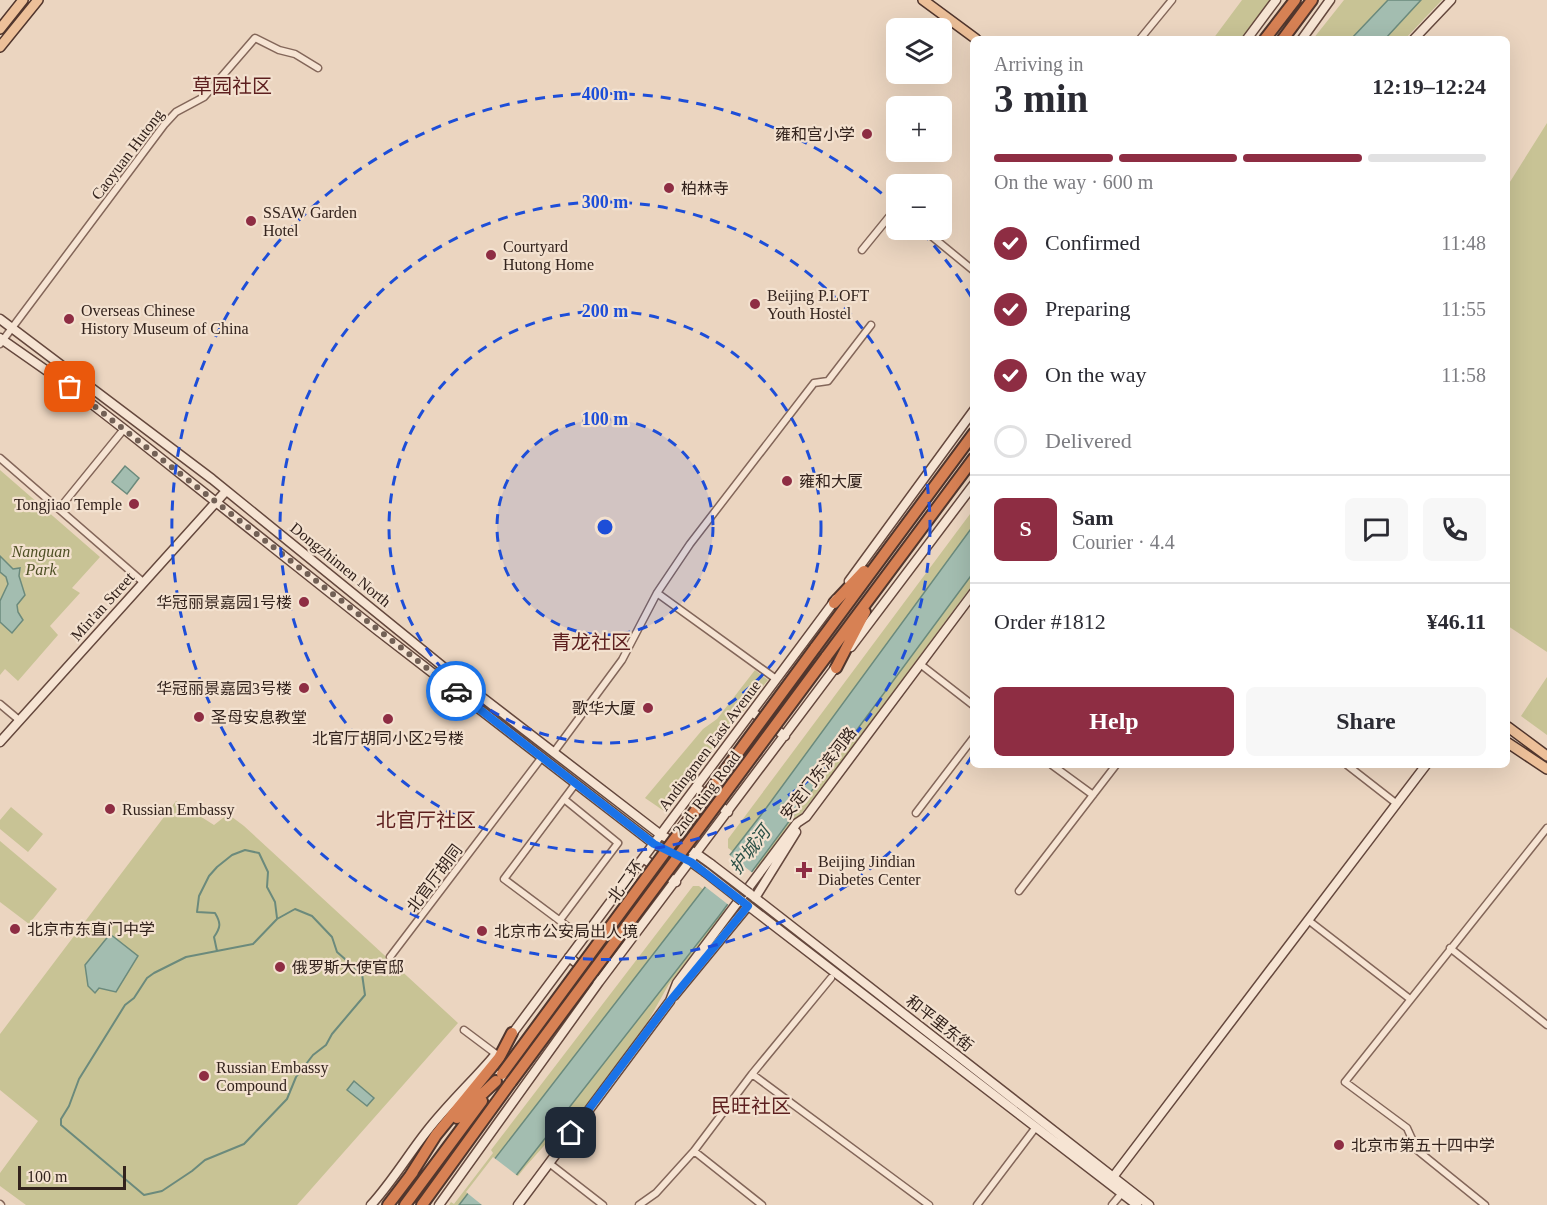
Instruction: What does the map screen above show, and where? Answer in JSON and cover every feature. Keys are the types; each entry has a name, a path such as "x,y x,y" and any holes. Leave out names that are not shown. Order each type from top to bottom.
{"highway":[{"path":"1267,36 1294,0"},
{"path":"1285,36 1312,0"},
{"path":"966,443 970,436"},
{"path":"834,603 893,541 970,438"},
{"name":"2nd. Ring Road","path":"424,1203 884,577 970,464"},
{"name":"北二环","path":"499,1078 893,541"},
{"path":"836,668 884,577"},
{"path":"410,1176 436,1135 499,1058 512,1033"},
{"path":"388,1205 450,1126 499,1078"},
{"path":"405,1205 499,1078"}],"main road":[{"path":"0,29 23,0"},
{"path":"0,48 38,0"},
{"path":"923,0 972,36"},
{"path":"1510,728 1547,756"},
{"path":"1510,744 1547,769"}],"street":[{"path":"1142,36 1172,0"},
{"path":"1249,36 1276,0"},
{"path":"1304,36 1330,0"},
{"path":"1417,36 1451,0"},
{"name":"Caoyuan Hutong","path":"13,329 164,125 176,112 204,97 255,38 279,50 295,54 318,68"},
{"path":"862,250 886,219"},
{"path":"936,240 970,268"},
{"name":"Dongzhimen North","path":"0,319 226,491 458,678 661,835 697,854"},
{"path":"554,752 622,660 657,593 690,544 814,383 828,381 871,325"},
{"path":"1,340 13,329"},
{"name":"和平里东街","path":"1,340 70,387 654,844 691,862 705,872 1137,1205"},
{"name":"Andingmen East Avenue","path":"371,1205 385,1190 426,1133 512,1033 834,603 970,416"},
{"path":"59,509 124,429"},
{"path":"0,458 144,582"},
{"path":"439,1205 600,982 970,489"},
{"name":"Min'an Street","path":"0,742 226,491"},
{"path":"657,593 776,679"},
{"name":"安定门东滨河路","path":"518,1205 670,1001 677,983 797,823 806,817 970,597"},
{"path":"920,664 970,703"},
{"path":"450,686 458,678"},
{"path":"0,704 19,720"},
{"path":"752,712 785,736"},
{"path":"916,813 970,742"},
{"name":"北官厅胡同","path":"390,957 542,757"},
{"path":"1056,768 1093,795"},
{"path":"1019,891 1114,768"},
{"path":"1351,768 1397,804"},
{"path":"1112,1205 1122,1193 1113,1177 1424,768"},
{"path":"576,783 504,879 583,938"},
{"path":"696,787 728,812"},
{"path":"560,920 618,843 564,799"},
{"path":"752,895 806,817"},
{"path":"1485,1205 1417,1150 1407,1128 1345,1082 1547,828"},
{"name":"和平里东街","path":"697,854 1149,1205"},
{"path":"643,858 676,882"},
{"path":"670,1001 745,903"},
{"path":"1308,920 1410,999"},
{"path":"1450,948 1547,1025"},
{"path":"569,957 600,982"},
{"path":"639,1205 656,1194 694,1151 752,1074 831,978"},
{"path":"464,1030 496,1054"},
{"path":"752,1074 929,1205"},
{"path":"977,1205 1036,1127"},
{"path":"694,1151 762,1205"},
{"path":"549,1163 603,1205"}],"green space":[{"path":"1242,0 1271,0 1244,36 1215,36"},
{"path":"1344,0 1442,0 1408,36 1315,36"},
{"path":"1547,123 1547,652 1510,627 1510,182"},
{"name":"Nanguan Park","path":"0,470 100,557 72,588 80,593 50,626 58,635 18,681 5,669 0,675"},
{"path":"970,514 970,588 833,773 758,869 728,848 728,839"},
{"path":"755,670 768,680 664,811 645,798 703,729 717,719"},
{"path":"1547,677 1547,735 1521,716"},
{"path":"176,801 214,825 228,814 244,826 458,1023 297,1205 26,1205 0,1186 0,1173 38,1121 0,1090 0,1034"},
{"path":"11,807 43,834 28,852 0,829 0,820"},
{"name":"北京市东直门中学","path":"0,841 57,889 29,924 0,902"},
{"path":"693,886 699,886 727,910 669,984 647,1023 561,1139 551,1138 495,1205 449,1205 451,1202 454,1204 493,1153 491,1150"}],"water":[{"path":"1388,0 1421,0 1388,36 1354,36"},
{"path":"125,466 139,478 127,494 112,482"},
{"name":"护城河","path":"970,530 970,577 719,916 493,1205 459,1205 764,811"},
{"path":"0,556 13,569 20,568 19,576 25,595 17,605 23,620 12,633 0,622 0,601 8,584 6,577 0,572"},
{"path":"110,934 138,956 116,992 99,988 95,993 88,986 85,965"},
{"path":"354,1081 374,1098 367,1106 347,1090"}],"pier":[{"path":"727,853 754,874 730,906 703,885"},
{"path":"493,1157 519,1177 497,1205 482,1205 466,1192"}],"waterway":[{"path":"217,951 214,937 219,928 218,920 215,913 197,912 199,896 209,876 232,855 245,850 259,853 268,872 267,887 275,902 277,918"},
{"path":"295,909 312,916 332,937 337,952 362,974 365,995 332,1034 326,1045 313,1055 296,1077 287,1099 244,1144 205,1160 162,1191 144,1195 61,1125 61,1119 69,1106 79,1079 125,1005 134,998 147,978 186,957 253,944 277,919 295,909"}],"way so far":[{"path":"70,387 456,691"}],"place":[{"name":"雍和宫小学","path":"867,134"},
{"name":"柏林寺","path":"669,188"},
{"name":"SSAW Garden Hotel","path":"251,221"},
{"name":"Courtyard Hutong Home","path":"491,255"},
{"name":"Beijing P.LOFT Youth Hostel","path":"755,304"},
{"name":"Overseas Chinese History Museum of China","path":"69,319"},
{"name":"雍和大厦","path":"787,481"},
{"name":"Tongjiao Temple","path":"134,504"},
{"name":"华冠丽景嘉园1号楼","path":"304,602"},
{"name":"华冠丽景嘉园3号楼","path":"304,688"},
{"name":"歌华大厦","path":"648,708"},
{"name":"圣母安息教堂","path":"199,717"},
{"name":"北官厅胡同小区2号楼","path":"388,719"},
{"name":"Russian Embassy","path":"110,809"},
{"name":"Beijing Jindian Diabetes Center","path":"804,870"},
{"name":"北京市东直门中学","path":"15,929"},
{"name":"北京市公安局出人境","path":"482,931"},
{"name":"俄罗斯大使官邸","path":"280,967"},
{"name":"Russian Embassy Compound","path":"204,1076"},
{"name":"北京市第五十四中学","path":"1339,1145"}],"district":[{"name":"草园社区","path":"232,86"},
{"name":"青龙社区","path":"591,642"},
{"name":"北官厅社区","path":"426,820"},
{"name":"民旺社区","path":"751,1106"}],"route":[{"path":"456,691 654,844 691,862 748,906 670,1001 571,1133"}]}
